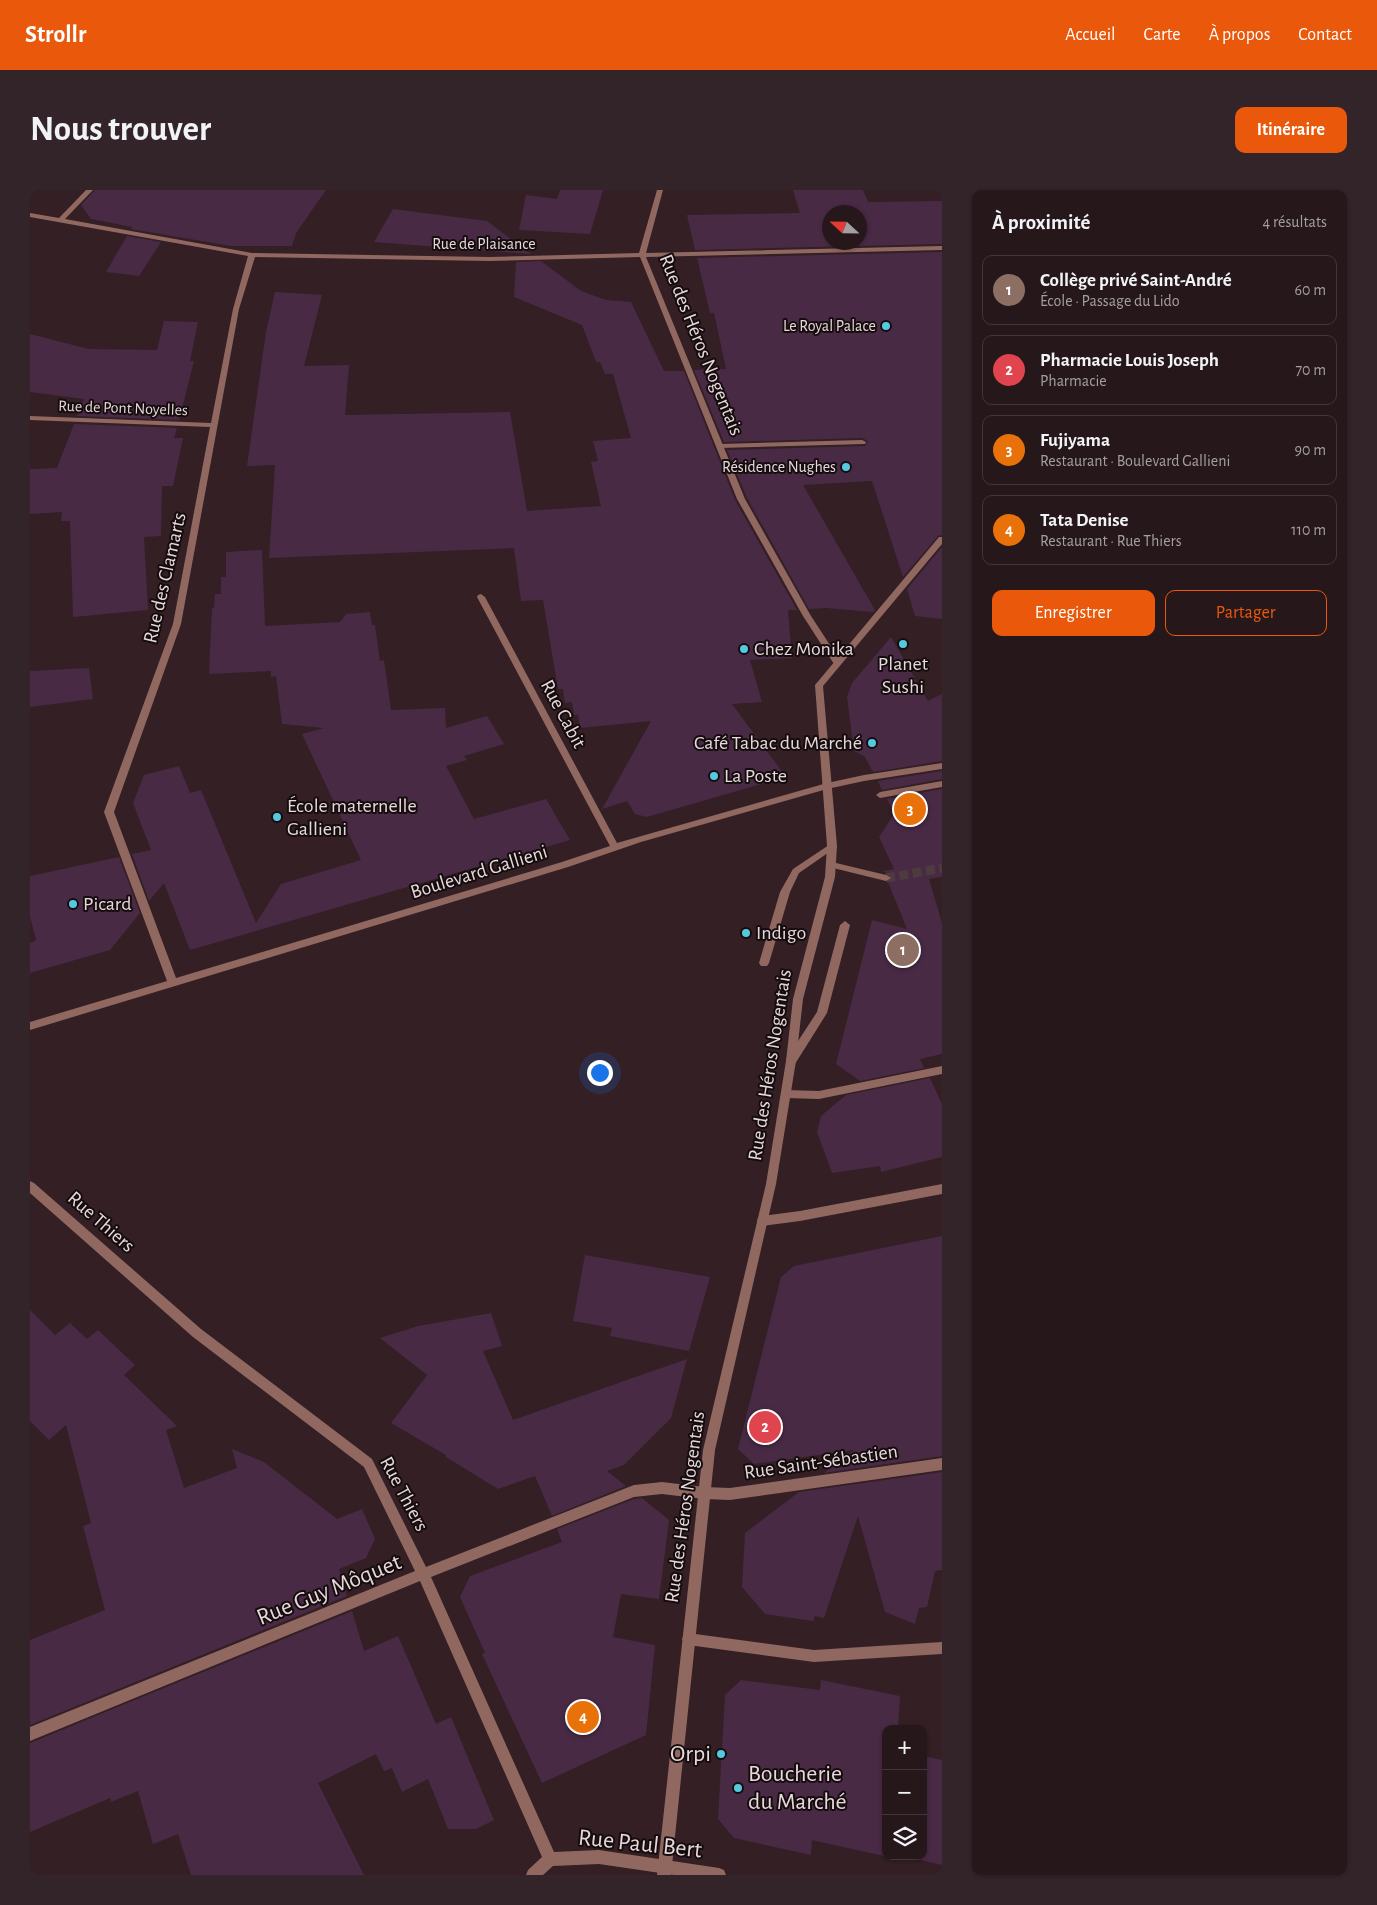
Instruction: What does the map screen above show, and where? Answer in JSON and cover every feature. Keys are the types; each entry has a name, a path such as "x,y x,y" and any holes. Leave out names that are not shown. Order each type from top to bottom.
{"street":[{"path":"60,221 90,190"},
{"name":"Rue des Héros Nogentais","path":"660,190 642,255 742,499 807,616 837,662 819,685 832,865 798,999 791,1061 771,1184 709,1450 664,1871"},
{"name":"Rue de Plaisance","path":"30,215 252,256 489,259 942,248"},
{"name":"Rue des Clamarts","path":"173,983 109,812 177,624 236,308 252,256"},
{"name":"Rue de Pont Noyelles","path":"30,418 214,425"},
{"path":"720,446 862,442"},
{"path":"837,662 942,539"},
{"name":"Rue Cabit","path":"480,597 615,847"},
{"name":"Boulevard Gallieni","path":"30,1026 565,865 639,839 827,786 864,778 942,766"},
{"path":"880,794 942,784"},
{"path":"764,963 784,892 796,871 832,846"},
{"path":"832,865 886,878"},
{"path":"791,1061 822,1013 845,925"},
{"path":"786,1094 819,1095 942,1070"},
{"name":"Rue Thiers","path":"30,1186 197,1332 368,1463 423,1574 550,1859"},
{"path":"762,1221 800,1216 942,1188"},
{"name":"Rue Saint-Sébastien","path":"704,1493 730,1494 942,1464"},
{"name":"Rue Guy Môquet","path":"30,1734 634,1490 662,1488 704,1493"},
{"path":"688,1640 814,1656 942,1648"},
{"name":"Rue Paul Bert","path":"533,1875 550,1859 599,1857 664,1871 720,1875"}],"building":[{"path":"95,190 326,190 296,233 292,246 231,246 131,229 132,227 91,219 81,205"},
{"path":"560,190 603,190 590,234 519,230 526,195 557,199"},
{"path":"793,190 863,190 868,202 942,201 942,244 867,246 867,205 822,205 822,247 695,250 687,215 800,213"},
{"path":"393,209 487,221 531,254 374,242"},
{"path":"127,236 161,242 139,276 106,272"},
{"path":"942,252 942,535 938,536 903,577 872,481 803,485 875,610 873,612 826,608 809,609 747,498 727,450 865,446 868,441 862,438 724,442 694,370 726,369 714,313 710,313 697,258"},
{"path":"541,261 581,291 606,300 631,302 664,371 684,371 735,500 797,610 788,610 792,658 750,660 762,702 732,704 786,777 647,817 635,814 627,801 602,809 651,721 580,728 578,715 574,715 572,702 565,703 563,689 558,689 543,600 521,601 514,548 269,558 275,465 247,466 266,332 275,292 322,295 304,366 349,365 345,415 510,412 527,511 601,506 591,462 598,461 593,441 631,438 613,374 605,374 600,362 596,362 582,325 514,297 516,262"},
{"path":"164,321 198,322 190,361 194,361 179,420 77,416 84,399 30,392 30,334 89,349 157,350"},
{"path":"74,424 177,428 174,438 183,438 173,486 162,486 161,536 144,537 148,610 73,617 70,521 61,521 62,512 30,514 30,469 57,468"},
{"path":"942,547 942,619 915,616 907,589"},
{"path":"262,550 265,626 340,622 346,614 370,612 372,625 375,625 380,661 384,660 391,710 445,708 446,728 487,716 504,744 464,756 467,760 446,766 474,819 546,799 570,840 190,950 164,883 149,901 132,854 151,850 133,803 144,775 179,766 190,793 201,790 256,923 281,884 361,860 302,734 324,728 282,724 276,676 271,677 271,671 209,674 212,608 214,608 215,594 221,594 221,577 226,577 226,552"},
{"path":"891,637 928,701 942,694 942,761 873,772 865,757 854,751 847,697 852,683"},
{"path":"89,668 93,699 30,707 30,671"},
{"path":"942,771 942,779 882,790 878,781"},
{"path":"942,789 942,877 929,879 942,923 942,1054 920,1059 924,1068 860,1081 836,1064 872,920 907,929 888,882 893,877 883,871 894,869 879,837 894,814 887,799"},
{"name":"Picard","path":"119,857 140,913 110,950 30,973 30,943 36,940 30,917 30,876"},
{"path":"930,1078 942,1104 942,1157 881,1172 880,1166 832,1173 817,1132 821,1116 846,1095"},
{"path":"942,1236 942,1456 824,1473 854,1450 754,1464 738,1449 781,1277 794,1266"},
{"path":"585,1255 710,1277 689,1351 610,1336 612,1328 573,1321"},
{"path":"30,1310 55,1335 70,1323 87,1339 98,1330 135,1365 124,1375 177,1426 166,1430 184,1488 237,1468 232,1449 264,1462 337,1519 362,1509 375,1539 366,1558 339,1569 347,1596 30,1725 30,1640 105,1610 83,1526 91,1523 66,1425 49,1440 30,1421"},
{"path":"491,1313 502,1346 483,1351 513,1420 687,1359 671,1418 624,1465 607,1471 626,1486 552,1516 535,1476 498,1489 446,1457 446,1455 391,1423 427,1375 380,1338 418,1326"},
{"path":"942,1472 942,1570 935,1571 927,1607 919,1608 915,1624 885,1612 858,1516 824,1618 815,1616 813,1621 765,1614 742,1587 745,1533 799,1492"},
{"path":"642,1498 669,1520 659,1599 621,1594 613,1637 655,1645 646,1735 542,1783 482,1654 485,1653 460,1597 470,1576 562,1542 557,1529 634,1499"},
{"path":"352,1611 364,1651 398,1636 436,1724 451,1717 494,1820 476,1829 448,1829 428,1779 402,1792 392,1768 384,1771 376,1754 318,1783 364,1875 191,1875 178,1834 153,1844 138,1791 111,1802 110,1798 30,1832 30,1743"},
{"path":"741,1680 820,1690 821,1680 900,1696 898,1725 882,1725 882,1856 812,1840 811,1855 734,1838 718,1819 725,1695"},
{"path":"927,1757 942,1760 942,1865 920,1860 927,1860"}],"tunnel":[{"path":"886,878 942,868"}],"place":[{"name":"Le Royal Palace","path":"886,326"},
{"name":"Résidence Nughes","path":"846,467"},
{"name":"Planet Sushi","path":"903,644"},
{"name":"Chez Monika","path":"744,649"},
{"name":"Café Tabac du Marché","path":"872,743"},
{"name":"La Poste","path":"714,776"},
{"name":"Fujiyama","path":"910,809"},
{"name":"École maternelle Gallieni","path":"277,817"},
{"name":"Picard","path":"73,904"},
{"name":"Indigo","path":"746,933"},
{"name":"Collège privé Saint-André","path":"903,950"},
{"name":"Pharmacie Louis Joseph","path":"765,1427"},
{"name":"Tata Denise","path":"583,1717"},
{"name":"Orpi","path":"721,1754"},
{"name":"Boucherie du Marché","path":"738,1788"}]}
